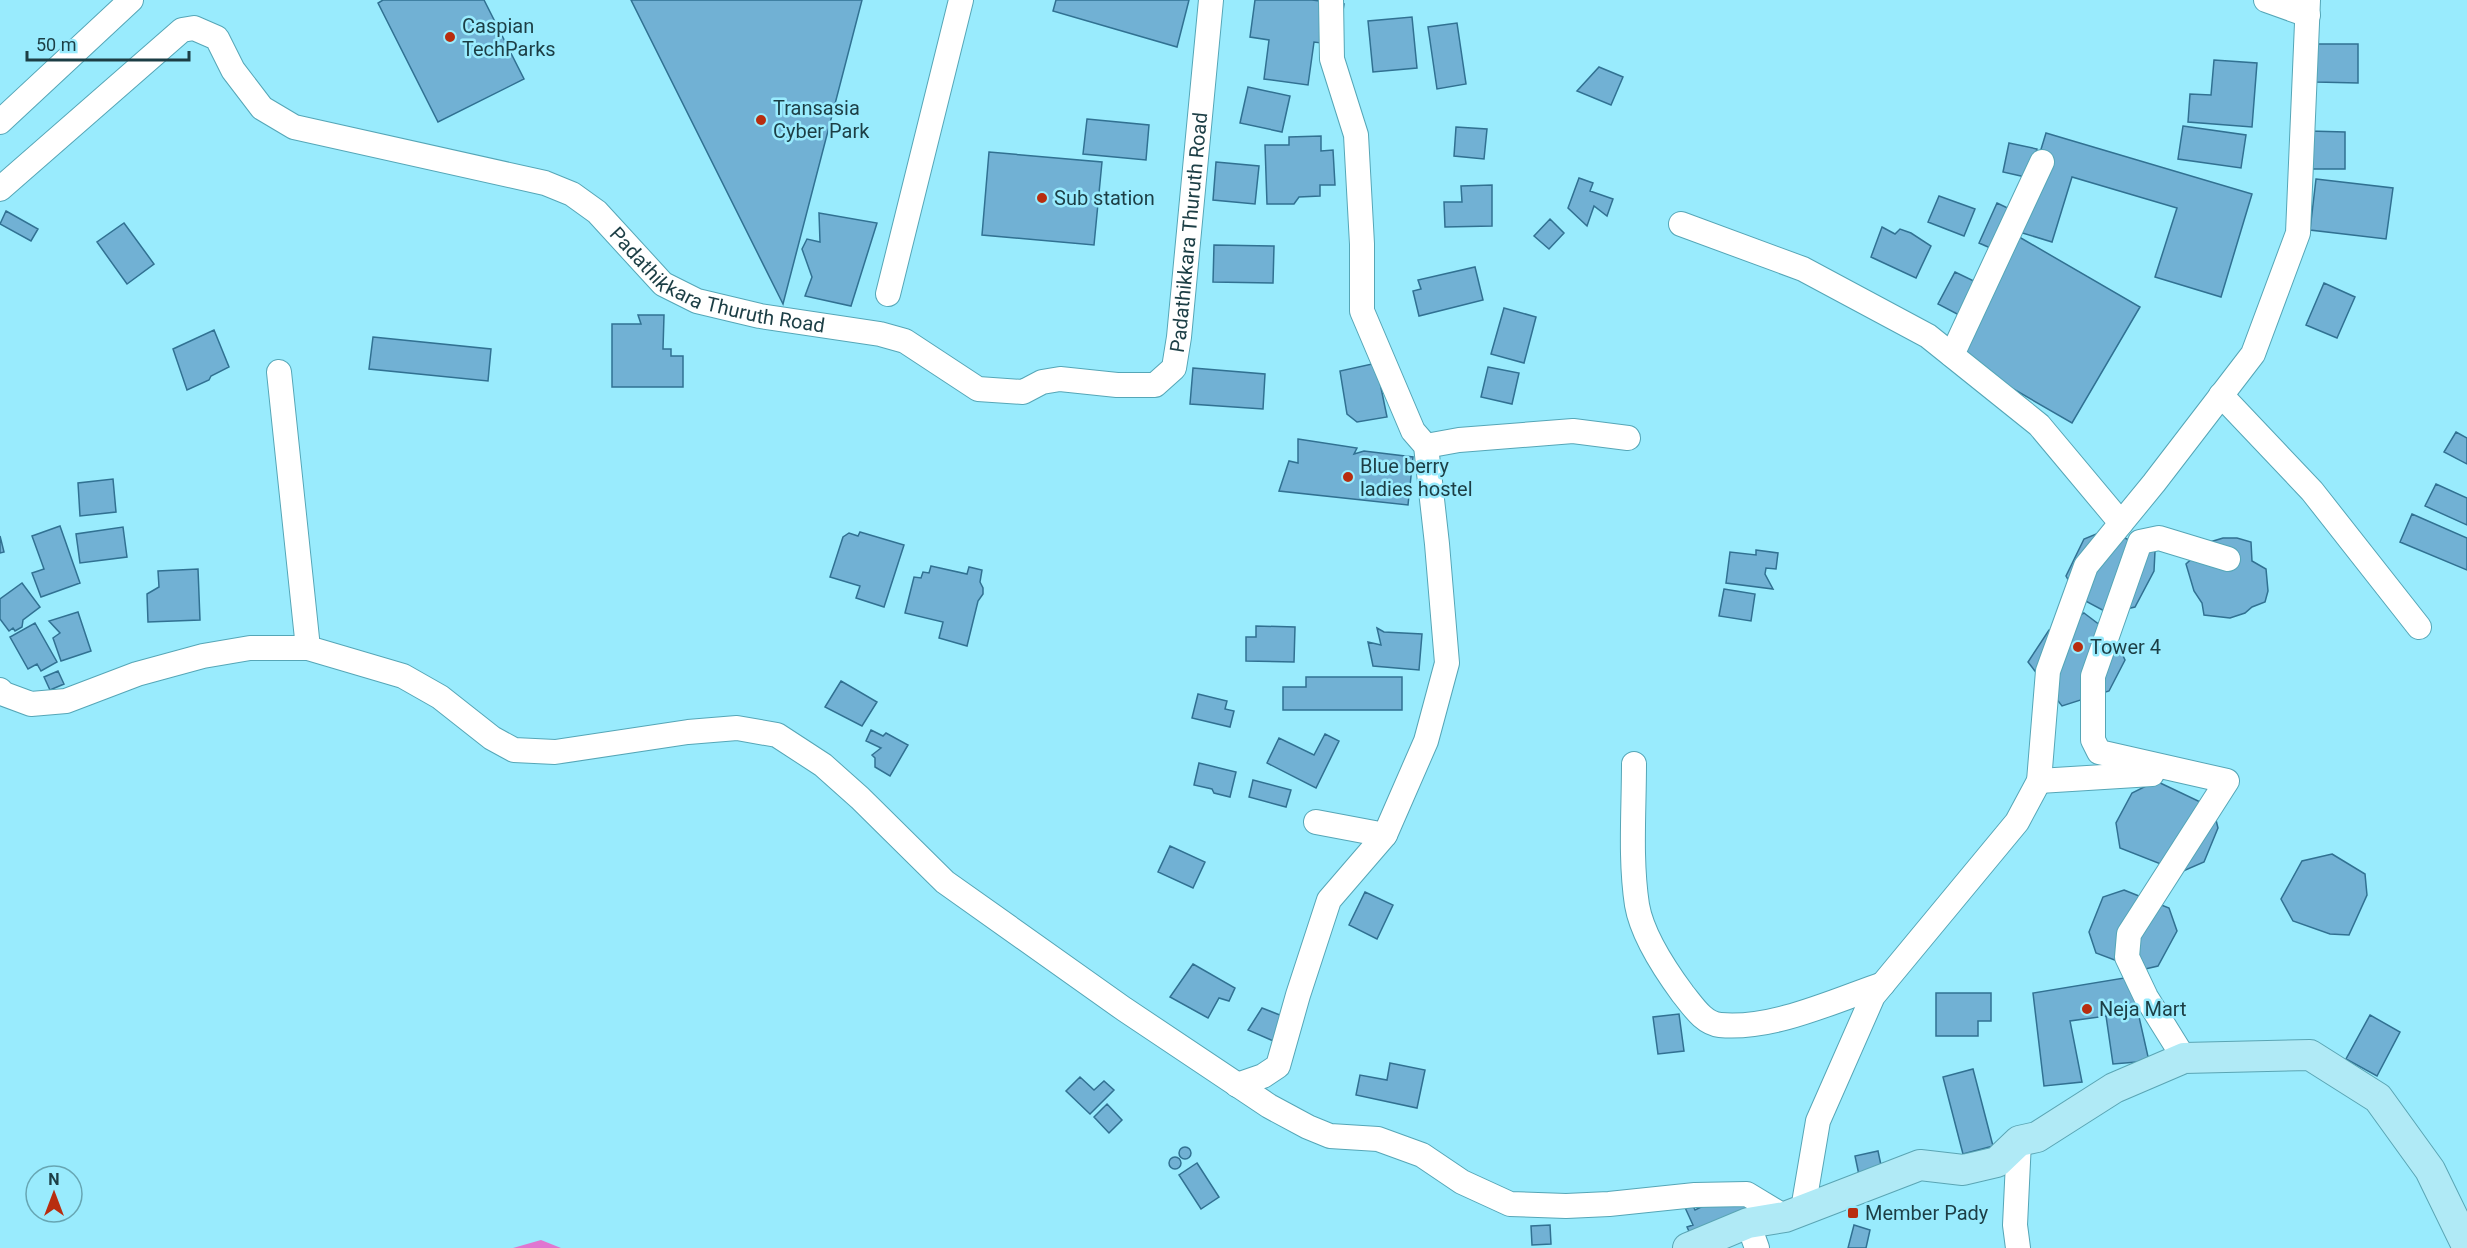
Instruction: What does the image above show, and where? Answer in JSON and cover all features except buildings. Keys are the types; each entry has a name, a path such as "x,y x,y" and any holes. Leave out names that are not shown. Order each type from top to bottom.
{"main road":[{"path":"1688,1248 1753,1235 1794,1213 1920,1165 1963,1170 1997,1162 2019,1141 2037,1137 2114,1088 2184,1058 2310,1055 2378,1098 2430,1170 2467,1246"}],"street":[{"path":"0,122 131,0"},
{"path":"888,294 961,0"},
{"name":"Padathikkara Thuruth Road","path":"0,189 182,30 194,28 218,38 233,70 262,108 294,127 545,183 572,194 597,212 663,284 697,301 759,316 880,334 905,341 978,389 1023,392 1042,382 1060,380 1117,385 1155,385 1174,368 1179,337 1211,0"},
{"path":"1237,1085 1263,1076 1278,1066 1329,900 1385,835 1426,741 1447,663 1426,446 1413,431 1362,310 1362,244 1356,135 1332,59 1331,0"},
{"path":"0,690 4,694 31,704 66,701 137,674 202,656 250,648 308,648 403,676 440,697 492,738 514,750 555,752 688,732 737,728 777,735 830,772 860,798 945,882 1124,1009 1269,1106 1308,1127 1330,1136 1378,1139 1422,1155 1462,1182 1510,1204 1566,1206 1695,1195 1747,1194 1794,1213 1818,1121 1873,996 2017,822 2039,781 2048,671 2085,566 2253,354 2298,233 2308,8 2266,0"},
{"path":"1952,355 2042,162"},
{"path":"1681,224 1803,269 1928,336 2039,425 2121,523"},
{"path":"279,372 308,648"},
{"path":"2222,395 2312,490 2350,542 2419,627"},
{"path":"1426,446 1459,440 1573,430 1628,438"},
{"path":"2184,1058 2146,997 2127,957 2129,934 2227,781 2099,752 2093,740 2093,676 2140,542 2159,538 2228,560"},
{"path":"1634,764 1634,856 1638,907 1654,948 1702,1017 1718,1025 1756,1024 1883,984"},
{"path":"2039,781 2152,774"},
{"path":"1317,822 1385,835"},
{"path":"2018,1248 2015,1216 2019,1141"}],"shaded area":[{"path":"541,1240 561,1248 513,1248"}],"place":[{"name":"Caspian TechParks","path":"450,37"},
{"name":"Transasia Cyber Park","path":"761,120"},
{"name":"Sub station","path":"1042,198"},
{"name":"Blue berry ladies hostel","path":"1348,477"},
{"name":"Tower 4","path":"2078,647"},
{"name":"Neja Mart","path":"2087,1009"},
{"name":"Member Pady","path":"1853,1213"}]}
